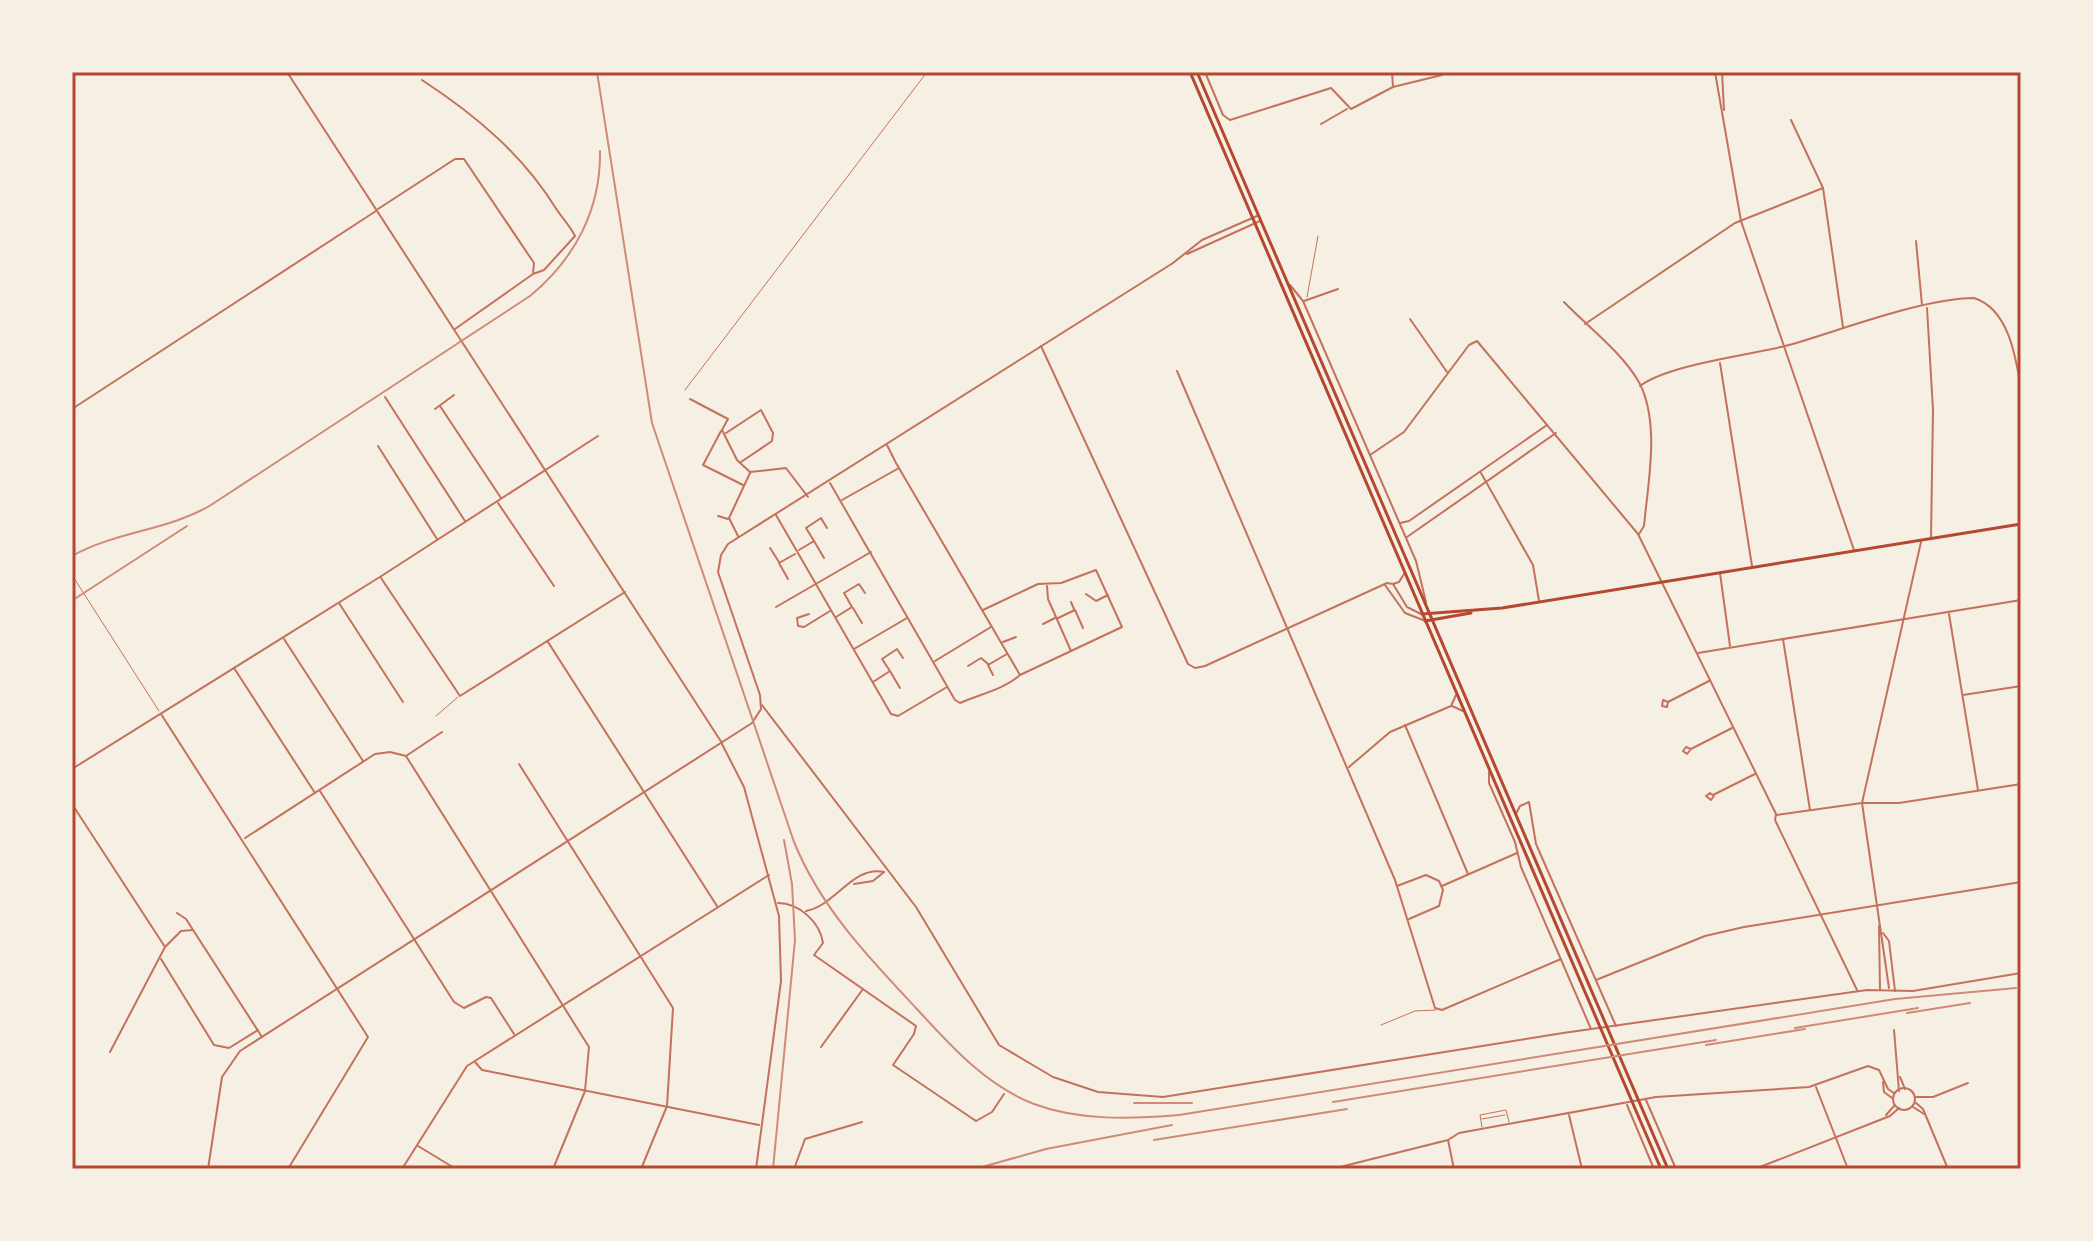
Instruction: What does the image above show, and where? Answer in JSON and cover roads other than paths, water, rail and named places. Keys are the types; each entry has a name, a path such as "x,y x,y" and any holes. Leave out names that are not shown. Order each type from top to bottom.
{"main road":[{"path":"1190,72 1661,1169"},
{"path":"1197,72 1668,1169"},
{"path":"1425,621 2021,524"},
{"path":"1422,614 1474,612"}],"street":[{"path":"287,72 625,592 722,744 744,787 777,903 781,981 756,1169"},
{"path":"1205,72 1227,118 1246,116 1331,88 1348,109"},
{"path":"1392,72 1393,87"},
{"path":"1715,72 1741,221 1854,551"},
{"path":"1722,72 1726,96 1722,113"},
{"path":"1321,124 1393,87 1442,75"},
{"path":"422,80 474,116 514,152 542,184 575,236 544,270 533,274 455,329"},
{"path":"1791,120 1823,188 1843,328"},
{"path":"72,409 455,159 464,159 534,263 533,274"},
{"path":"1585,324 1741,221 1823,188"},
{"path":"1258,215 1202,240 1182,256 808,497 738,537 724,549 718,572 762,704 916,907 999,1045 1053,1077 1098,1092 1163,1097 1591,1030 1858,992 1895,991 2021,973"},
{"path":"1182,256 1260,221"},
{"path":"1916,241 1925,306 1933,410 1931,539"},
{"path":"1285,278 1305,300 1423,577 1426,602"},
{"path":"1305,300 1338,289"},
{"path":"1640,386 1654,378 1784,346 1925,306 1974,298 1991,309 2012,341 2021,389"},
{"path":"1564,302 1622,360 1640,386 1651,428 1644,526 1638,534"},
{"path":"1410,319 1448,373"},
{"path":"1370,455 1399,437 1469,345 1477,341 1638,534 1776,814 1775,820 1858,992"},
{"path":"1041,345 1188,664 1195,668 1205,666 1385,584 1399,582 1405,572"},
{"path":"1720,361 1752,567"},
{"path":"1177,371 1348,768 1396,886 1438,1010 1561,959"},
{"path":"435,409 454,395"},
{"path":"385,397 466,522"},
{"path":"690,399 728,419 724,432 703,465 743,485"},
{"path":"440,406 554,586"},
{"path":"724,432 761,410 770,426 773,439 740,462"},
{"path":"1400,523 1409,521 1548,424"},
{"path":"724,432 740,462 750,472"},
{"path":"1407,538 1556,433"},
{"path":"72,769 381,577 598,436"},
{"path":"887,445 1020,675"},
{"path":"378,446 438,540"},
{"path":"750,472 786,468 808,497"},
{"path":"841,501 900,468"},
{"path":"729,520 750,472"},
{"path":"1481,472 1533,565 1539,602"},
{"path":"830,483 960,703 982,691 995,691 1020,675 1121,629 1123,624 1096,570 1061,583 1038,584 983,610"},
{"path":"776,515 895,717 948,686"},
{"path":"718,516 729,520 738,537"},
{"path":"824,558 806,528 821,518 827,528"},
{"path":"1409,521 1414,531"},
{"path":"1888,989 1862,803 1921,540"},
{"path":"799,550 814,541"},
{"path":"770,548 788,579"},
{"path":"776,607 871,552"},
{"path":"779,563 795,554"},
{"path":"1719,572 1730,647"},
{"path":"381,577 460,696 625,592"},
{"path":"862,623 844,593 859,584 865,593"},
{"path":"1047,584 1047,596 1072,652"},
{"path":"1385,584 1405,613 1425,621"},
{"path":"1393,584 1407,607 1422,614"},
{"path":"1086,594 1096,601 1109,594"},
{"path":"1696,653 2021,600"},
{"path":"339,602 403,702"},
{"path":"1071,602 1083,628"},
{"path":"835,617 852,607"},
{"path":"1043,624 1075,610"},
{"path":"809,614 797,618 798,626 804,627 831,611"},
{"path":"1948,612 1978,791"},
{"path":"854,650 908,617"},
{"path":"934,661 992,627"},
{"path":"283,637 364,762"},
{"path":"1002,643 1016,637"},
{"path":"1783,639 1810,811"},
{"path":"548,641 717,907"},
{"path":"900,688 882,659 897,649 903,658"},
{"path":"988,665 1008,653"},
{"path":"968,666 981,658 993,675"},
{"path":"234,667 315,793"},
{"path":"872,682 890,671"},
{"path":"1668,702 1710,681"},
{"path":"1963,695 2021,686"},
{"path":"1348,768 1385,736 1451,706 1456,694"},
{"path":"208,1169 224,1072 235,1055 722,744 752,723 762,704"},
{"path":"1451,706 1463,711"},
{"path":"160,713 238,837 243,839 368,1040 288,1169"},
{"path":"1405,725 1468,874"},
{"path":"1691,749 1733,727"},
{"path":"243,839 379,753 406,756 442,732"},
{"path":"406,756 589,1047 585,1091 553,1169"},
{"path":"519,764 674,1011 667,1106 641,1169"},
{"path":"1489,771 1493,792 1591,1030"},
{"path":"1713,795 1756,774"},
{"path":"1776,814 1862,803 1899,803 2021,784"},
{"path":"320,791 454,1002 464,1008 489,997 515,1035"},
{"path":"1510,801 1520,806 1531,804 1531,828 1536,844 1616,1027"},
{"path":"72,804 165,947"},
{"path":"1515,814 1520,806"},
{"path":"1441,886 1518,852"},
{"path":"851,884 873,881 888,869"},
{"path":"777,903 804,911 820,906 868,871 884,872"},
{"path":"402,1169 465,1069 474,1061 769,875"},
{"path":"1396,886 1426,875 1439,881 1441,886 1443,894 1439,906 1408,920"},
{"path":"1596,980 1705,936 2021,882"},
{"path":"804,911 823,938 814,955 917,1027 893,1065 976,1121 992,1112 1004,1094"},
{"path":"177,913 193,930 262,1037"},
{"path":"1880,921 1880,990"},
{"path":"110,1052 165,947 181,931 193,930"},
{"path":"1882,932 1889,941 1895,991"},
{"path":"160,957 214,1045 229,1048 258,1030"},
{"path":"821,1047 863,988"},
{"path":"1894,1030 1899,1091"},
{"path":"474,1061 482,1070 762,1125"},
{"path":"1332,1169 1448,1140 1453,1134 1646,1099 1816,1086 1868,1066 1878,1069 1883,1081 1894,1093"},
{"path":"1899,1075 1905,1090 1916,1097 1933,1097 1968,1083"},
{"path":"1883,1081 1883,1089 1892,1098 1894,1106"},
{"path":"1816,1086 1848,1169"},
{"path":"1892,1098 1894,1093 1905,1090"},
{"path":"1916,1097 1916,1103 1948,1169"},
{"path":"1646,1099 1676,1169"},
{"path":"1755,1169 1916,1103"},
{"path":"1626,1104 1654,1169"},
{"path":"1894,1106 1899,1108"},
{"path":"1886,1116 1894,1106"},
{"path":"1912,1106 1924,1114"},
{"path":"1568,1114 1582,1169"},
{"path":"794,1169 805,1139 862,1122"},
{"path":"1448,1140 1454,1169"},
{"path":"417,1145 456,1169"}],"lane":[{"path":"685,390 927,72"},
{"path":"1305,300 1318,236"},
{"path":"72,575 160,713"},
{"path":"436,716 460,696"},
{"path":"1381,1025 1415,1011 1438,1010"},
{"path":"1482,1129 1480,1115 1506,1110 1509,1124"},
{"path":"1480,1119 1507,1114"}],"railway":[{"path":"597,72 652,423 794,842 818,889 863,950 956,1050 1000,1086 1051,1110 1087,1116 1124,1118 1179,1115 1895,999 2016,988"},
{"path":"72,556 107,541 194,514 211,505 530,296 560,266 582,231 596,193 600,151"},
{"path":"76,598 187,526"},
{"path":"773,1169 795,940 792,884 784,840"},
{"path":"1907,1013 1970,1003"},
{"path":"1795,1028 1918,1008"},
{"path":"1706,1045 1805,1029"},
{"path":"1333,1102 1716,1040"},
{"path":"1134,1103 1192,1103"},
{"path":"1154,1140 1347,1109"},
{"path":"975,1169 1046,1149 1172,1125"}]}
